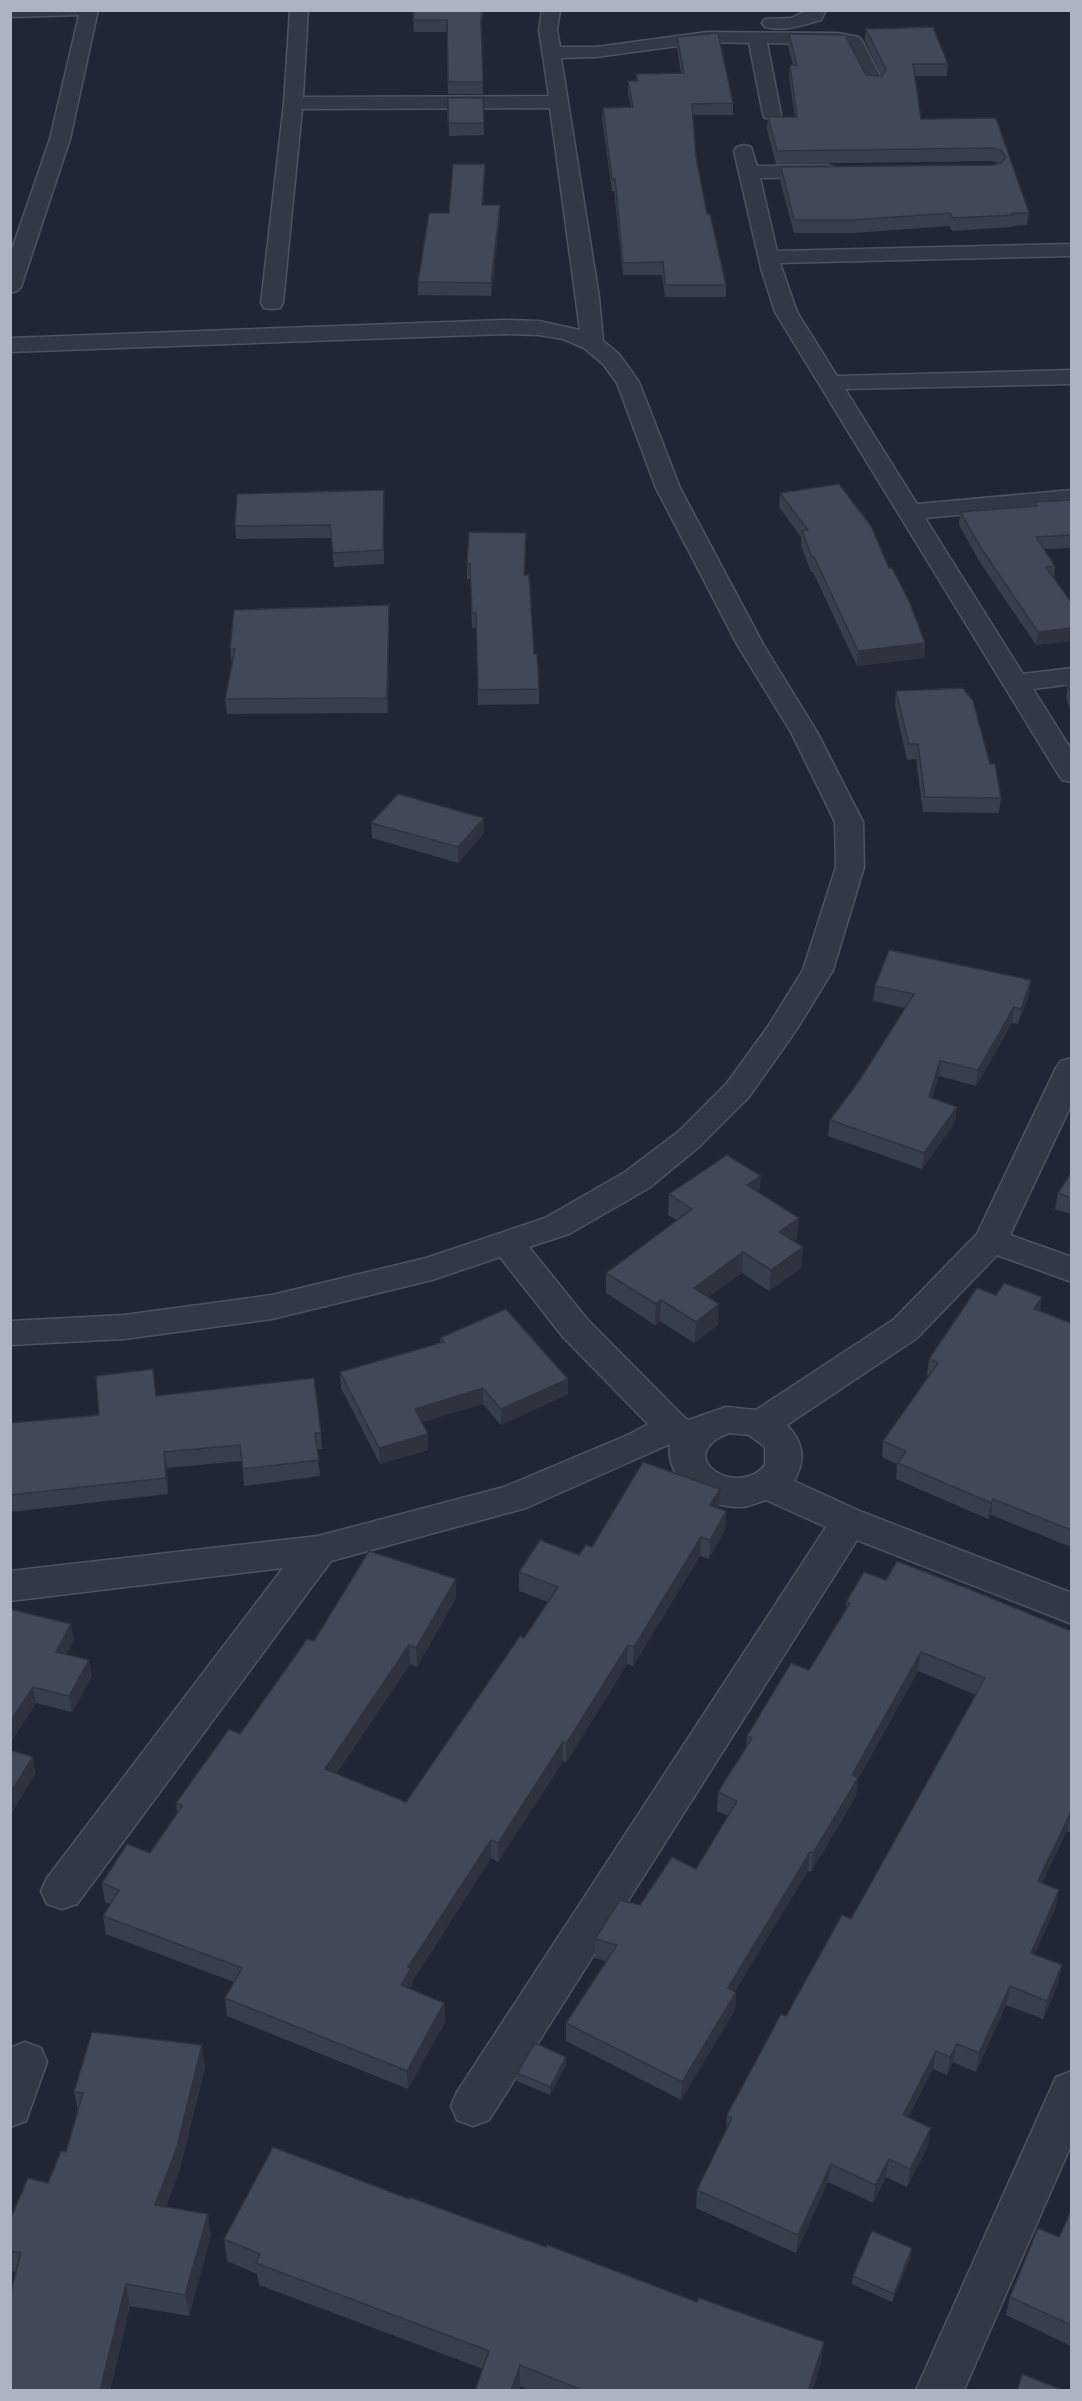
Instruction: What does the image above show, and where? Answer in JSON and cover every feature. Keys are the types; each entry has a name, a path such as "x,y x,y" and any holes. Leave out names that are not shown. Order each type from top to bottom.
{"street":[{"path":"10,12 82,10"},
{"path":"10,287 60,139 89,10"},
{"path":"272,303 293,103 299,10"},
{"path":"551,10 548,30 588,297 592,342"},
{"path":"652,27 792,22 814,16 817,10"},
{"path":"548,30 571,30"},
{"path":"551,53 596,52 707,37 838,38 853,41 874,82"},
{"path":"757,37 772,114"},
{"path":"293,103 560,102"},
{"path":"842,171 747,161 769,257 786,312 1017,682 1071,774"},
{"path":"769,257 1071,250"},
{"path":"10,345 504,327 539,328 568,333 592,342 611,359 628,382 668,489 752,646 804,732 849,822 850,867 818,970 782,1029 738,1090 689,1139 637,1180 557,1226 432,1268 273,1307 124,1327 10,1333"},
{"path":"831,384 1071,376"},
{"path":"910,512 1071,497"},
{"path":"1017,682 1071,676"},
{"path":"759,1425 799,1401 905,1329 991,1240 1071,1068"},
{"path":"991,1240 1071,1270"},
{"path":"10,1586 318,1550 513,1498 641,1444 682,1433 696,1432 710,1424 726,1420 743,1420 759,1425 777,1438 786,1457 783,1469 776,1480 746,1493 711,1488 698,1479 689,1467 682,1433 575,1329 507,1243"},
{"path":"768,1485 849,1522 1071,1609"},
{"path":"473,2106 849,1522"},
{"path":"62,1891 318,1550"},
{"path":"10,2107 25,2062"},
{"path":"940,2391 1071,2091"}],"building":[{"path":"414,10 482,10 483,82 448,82 447,20 413,20"},
{"path":"933,27 948,64 913,64 921,119 996,118 1029,213 953,218 950,213 854,220 794,220 781,167 993,165 1001,163 1006,157 1001,150 993,148 777,151 768,117 797,117 790,65 797,65 789,34 845,35 866,75 882,76 886,69 866,29"},
{"path":"718,33 733,103 692,104 696,157 707,214 710,214 726,285 665,285 663,262 623,263 615,179 612,179 603,108 633,107 628,81 638,81 636,74 684,73 677,37"},
{"path":"448,98 483,98 484,123 448,123"},
{"path":"453,164 485,164 482,205 500,205 491,283 418,282 429,213 449,213"},
{"path":"839,484 871,526 889,568 892,568 909,601 925,643 858,651 812,557 802,531 808,530 780,493"},
{"path":"384,490 383,550 333,553 330,525 235,526 237,494"},
{"path":"1071,500 1071,535 1036,537 1055,566 1046,567 1071,602 1071,628 1038,632 981,548 960,512 1037,506 1035,502"},
{"path":"469,532 526,533 524,575 529,575 534,654 537,654 539,689 478,690 476,613 472,613 470,564 467,564"},
{"path":"389,605 387,698 225,699 235,649 230,649 234,610"},
{"path":"963,688 973,701 990,764 995,764 1001,798 925,797 918,744 909,744 896,691"},
{"path":"398,794 484,818 458,847 371,823"},
{"path":"889,950 1031,980 1021,1009 1014,1007 978,1070 940,1061 929,1097 957,1107 924,1153 830,1120 859,1081 914,994 875,986"},
{"path":"727,1155 761,1176 747,1185 799,1218 779,1232 803,1247 771,1270 743,1252 694,1288 719,1304 696,1322 661,1300 656,1304 606,1273 692,1209 669,1194"},
{"path":"1071,1173 1071,1198 1058,1193"},
{"path":"1004,1283 1042,1297 1034,1309 1071,1323 1071,1530 993,1499 991,1503 898,1463 906,1451 883,1441 938,1363 929,1359 977,1288 996,1295"},
{"path":"506,1309 568,1379 501,1409 483,1388 415,1409 428,1434 379,1448 340,1372 444,1342 440,1338"},
{"path":"153,1369 156,1396 314,1378 321,1433 315,1433 319,1460 243,1469 240,1445 164,1452 166,1478 10,1495 10,1423 99,1415 96,1376"},
{"path":"643,1462 720,1489 710,1505 726,1511 710,1540 701,1537 634,1647 628,1645 566,1744 563,1742 498,1843 491,1840 408,1967 411,1968 401,1985 444,2003 407,2071 225,1998 242,1968 103,1916 119,1890 102,1883 127,1844 150,1853 182,1806 176,1803 229,1729 240,1734 307,1639 314,1641 369,1551 456,1579 416,1648 409,1645 325,1769 406,1802 520,1636 524,1638 558,1587 519,1572 540,1540 579,1555 586,1545 592,1547"},
{"path":"897,1561 1071,1631 1071,1812 1038,1881 1059,1890 1031,1953 1062,1965 1047,2001 1010,1986 979,2053 957,2044 950,2057 936,2051 903,2115 931,2128 910,2169 889,2159 875,2185 831,2164 798,2235 697,2190 732,2118 727,2115 781,2014 786,2016 842,1915 851,1919 985,1678 921,1652 852,1775 858,1778 813,1853 810,1852 728,1988 736,1992 682,2082 566,2023 617,1945 595,1939 620,1900 640,1905 672,1857 696,1869 737,1801 718,1792 752,1738 747,1736 791,1663 809,1670 850,1603 846,1602 864,1572 886,1580"},
{"path":"10,1609 71,1624 56,1652 89,1660 69,1696 33,1687 10,1722"},
{"path":"10,1750 33,1757 10,1793"},
{"path":"92,2032 202,2045 177,2147 155,2205 208,2214 185,2295 126,2284 100,2391 10,2391 10,2296 21,2253 10,2251 10,2220 28,2178 48,2183 61,2151 66,2152 83,2093 74,2092"},
{"path":"535,2043 566,2057 550,2087 517,2073"},
{"path":"273,2147 409,2199 409,2197 546,2247 547,2245 697,2302 699,2298 824,2342 808,2391 584,2391 520,2365 511,2391 475,2391 489,2351 256,2263 260,2254 224,2239"},
{"path":"1071,2211 1071,2325 1010,2297 1038,2228 1059,2237"},
{"path":"872,2231 912,2248 894,2294 853,2276"},
{"path":"1022,2374 1065,2391 1017,2391"}]}
